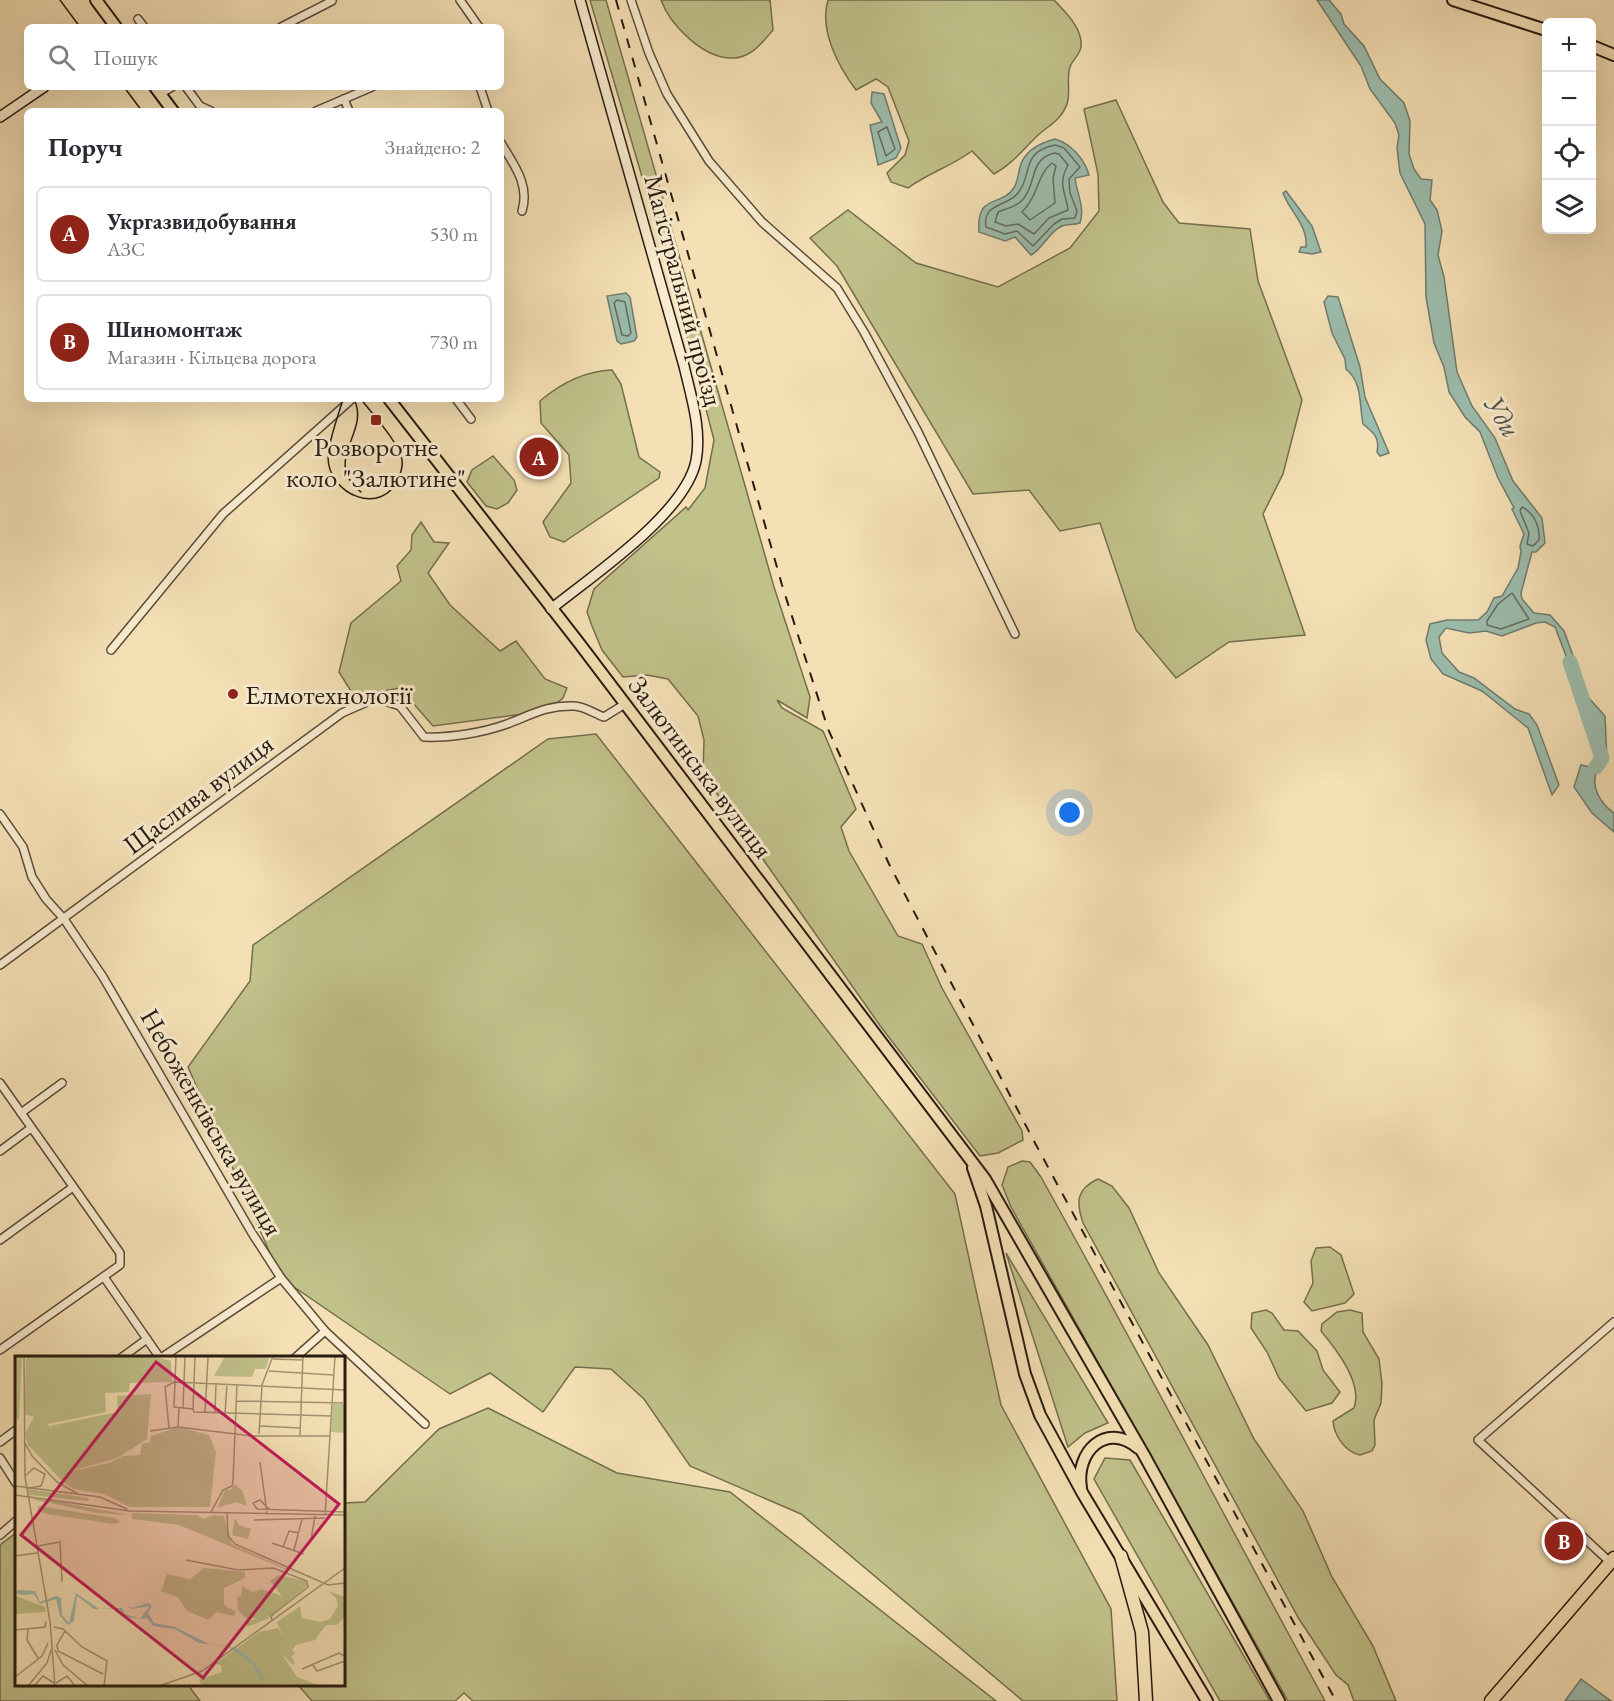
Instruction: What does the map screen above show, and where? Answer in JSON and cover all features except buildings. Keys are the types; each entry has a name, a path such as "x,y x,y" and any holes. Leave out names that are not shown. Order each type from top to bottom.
{"highway":[{"path":"1121,1556 1142,1632 1146,1701"},
{"path":"1491,1701 1612,1560"}],"main road":[{"path":"96,0 114,24"},
{"name":"Магістральний проїзд","path":"551,609 652,527 679,498 696,461 697,423 684,366 580,0"},
{"path":"1453,0 1542,29"},
{"path":"1596,48 1614,55"},
{"path":"0,117 40,90"},
{"path":"158,90 171,108"},
{"name":"Залютинська вулиця","path":"391,402 625,704 972,1165 985,1179 1144,1455 1279,1701"},
{"path":"972,1165 986,1206 1029,1388 1044,1423 1083,1494 1207,1701"},
{"path":"1083,1494 1080,1474 1083,1461 1098,1442 1115,1438 1126,1440 1144,1455"}],"street":[{"path":"460,0 477,24"},
{"path":"631,0 649,53 667,94 709,161 762,222 837,288 864,332 918,432 1015,634"},
{"path":"288,24 332,1"},
{"path":"138,19 142,24"},
{"path":"188,90 200,106 204,108"},
{"path":"323,108 365,90"},
{"path":"481,90 487,108"},
{"path":"344,99 348,108"},
{"path":"504,148 522,179 525,201 522,211"},
{"path":"111,650 223,514 349,402"},
{"path":"458,402 471,419"},
{"name":"Щаслива вулиця","path":"0,965 342,713 376,698 400,706 424,736 438,737 506,724 532,711 576,706 604,717 625,704"},
{"name":"Небоженківська вулиця","path":"0,814 22,847 32,877 103,977 252,1233 281,1278 325,1331 425,1424"},
{"path":"0,1083 120,1253 120,1265 0,1350"},
{"path":"21,1113 62,1083"},
{"path":"0,1151 31,1128"},
{"path":"0,1240 73,1187"},
{"path":"104,1277 160,1356"},
{"path":"164,1356 281,1278"},
{"path":"1612,1560 1478,1440 1614,1322"},
{"path":"297,1356 325,1331"},
{"path":"124,1356 147,1339"},
{"path":"0,1442 15,1431"},
{"path":"0,1458 15,1481"},
{"path":"0,1535 15,1522"}],"green space":[{"path":"590,0 606,0 774,587 810,697 807,718 777,700 782,708 823,731 856,809 841,827 849,851 898,936 922,944 942,988 1022,1131 1023,1140 998,1153 980,1156 881,1027 703,774 704,740 698,716 668,679 647,675 623,677 602,650 587,612 594,589 686,507 688,510 705,488 714,440 675,289"},
{"path":"661,0 770,0 773,30 750,53 738,58 720,57 689,38 672,20"},
{"path":"828,0 1054,0 1072,21 1081,40 1080,50 1069,72 1067,104 1057,119 1011,162 994,174 972,151 908,188 891,182 887,173 905,155 909,141 888,87 876,79 856,90 843,70 828,35 826,11"},
{"path":"1116,100 1163,202 1179,223 1250,229 1258,281 1302,400 1283,474 1263,514 1305,635 1229,642 1176,678 1136,630 1100,523 1060,531 1029,490 973,494 837,266 810,238 848,210 916,263 998,287 1070,248 1099,211 1098,174 1084,109"},
{"path":"612,370 621,384 639,457 660,472 659,478 564,542 550,537 543,522 571,483 569,455 541,423 540,401 573,380 592,373"},
{"path":"493,456 514,480 517,490 508,503 497,509 486,506 467,482 472,470"},
{"path":"421,522 434,542 449,543 428,573 450,605 500,651 516,641 545,679 567,688 563,698 546,711 433,726 400,688 354,696 339,672 351,623 401,581 397,566 411,550 412,535"},
{"path":"596,734 955,1194 1001,1405 1111,1609 1117,1701 1023,1701 801,1514 690,1466 644,1399 611,1369 575,1367 543,1412 490,1373 450,1394 281,1278 188,1067 250,981 253,945 548,739"},
{"path":"1022,1161 1030,1162 1041,1177 1325,1701 1288,1701 1011,1207 1002,1185 1008,1167"},
{"path":"1098,1179 1112,1186 1129,1208 1159,1273 1208,1345 1254,1439 1303,1511 1332,1577 1373,1646 1396,1701 1354,1701 1348,1685 1336,1675 1299,1619 1083,1223 1079,1209 1080,1197 1085,1187"},
{"path":"1330,1247 1341,1255 1354,1294 1345,1303 1312,1311 1304,1302 1313,1283 1311,1261 1316,1248"},
{"path":"1006,1253 1108,1423 1085,1433 1068,1447"},
{"path":"1266,1310 1272,1313 1284,1330 1298,1331 1317,1351 1323,1370 1340,1392 1332,1403 1306,1411 1279,1378 1267,1352 1251,1328 1252,1313"},
{"path":"1350,1310 1362,1313 1363,1332 1379,1359 1382,1384 1381,1403 1374,1420 1375,1445 1372,1451 1360,1455 1345,1447 1336,1432 1333,1421 1354,1408 1355,1388 1346,1367 1321,1331 1322,1324 1337,1312"},
{"path":"488,1408 617,1473 730,1492 996,1701 473,1701 464,1693 455,1701 312,1701 299,1686 345,1686 345,1503 365,1502 439,1429"},
{"path":"1105,1458 1130,1460 1270,1701 1220,1701 1094,1479"},
{"path":"15,1534 15,1686 189,1686 200,1701 0,1701 0,1545"}],"water":[{"path":"1317,0 1329,0 1341,14 1344,24 1364,46 1380,79 1404,103 1410,121 1409,154 1414,169 1421,179 1432,180 1430,200 1437,210 1442,231 1438,255 1444,277 1457,372 1472,406 1495,438 1513,481 1542,518 1545,543 1536,552 1532,552 1521,593 1522,599 1534,613 1550,615 1564,631 1588,697 1605,716 1607,760 1597,771 1595,783 1601,800 1614,813 1614,832 1592,813 1574,787 1581,765 1590,767 1599,756 1599,743 1592,712 1585,705 1555,627 1545,622 1536,623 1502,636 1486,631 1469,633 1446,628 1439,637 1442,653 1459,672 1474,678 1515,709 1529,714 1537,725 1559,785 1552,795 1528,728 1482,691 1443,674 1431,659 1426,640 1430,624 1447,620 1478,620 1487,612 1494,598 1502,596 1518,568 1520,546 1524,534 1480,432 1465,417 1449,392 1444,367 1434,343 1426,297 1425,224 1400,173 1397,148 1399,135 1395,123 1370,89 1361,66"},
{"path":"872,92 884,94 901,148 896,158 878,165 870,125 882,122 871,103"},
{"path":"1055,139 1076,152 1089,175 1075,178 1081,206 1080,223 1064,225 1057,229 1031,255 1015,237 1005,241 979,232 981,211 985,206 1002,198 1013,189 1025,156 1038,145"},
{"path":"1286,191 1312,226 1321,252 1312,254 1299,252 1301,247 1306,247 1306,239 1283,193"},
{"path":"626,293 630,297 637,337 634,341 621,344 617,341 607,296"},
{"path":"1328,296 1338,297 1360,367 1365,397 1389,453 1380,456 1377,452 1378,443 1375,436 1363,424 1358,387 1346,369 1345,359 1332,333 1324,302"},
{"path":"1581,1679 1611,1701 1565,1701"}],"waterway":[{"name":"Уди","path":"1570,662 1602,758 1596,767"}],"tram line":[{"path":"60,0 78,24"},
{"path":"126,90 140,108"},
{"path":"342,402 329,450 330,470 346,491 358,497 370,499 381,497 391,489 399,477 402,462 391,437 363,402"},
{"path":"355,402 358,411 357,423 346,457 345,469 350,480 361,492"}],"railway":[{"path":"616,0 782,585 828,729 889,864 1035,1143 1336,1701"}],"place":[{"name":"Розворотне коло \"Залютине\"","path":"376,420"},
{"name":"Укргазвидобування","path":"539,457"},
{"name":"Елмотехнології","path":"233,694"},
{"name":"Шиномонтаж","path":"1564,1541"}]}
